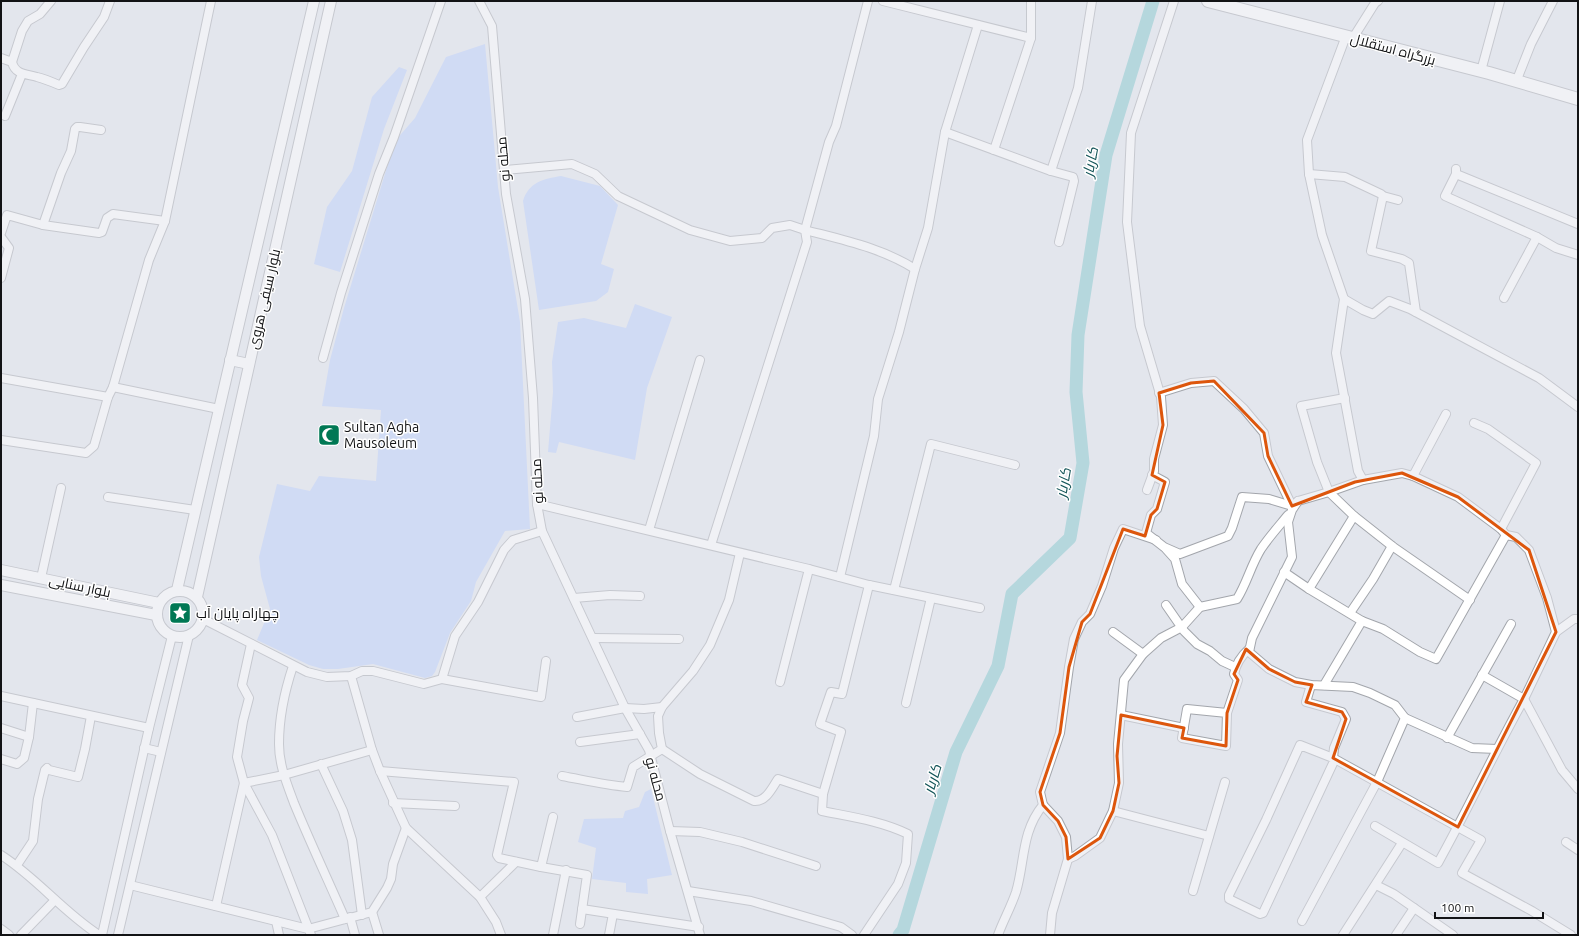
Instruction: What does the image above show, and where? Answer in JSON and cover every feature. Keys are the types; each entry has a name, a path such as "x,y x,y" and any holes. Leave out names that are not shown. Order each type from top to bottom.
{"highway":[{"name":"بزرگراه استقلال","path":"1208,1 1481,71 1516,82 1578,98"}],"main road":[{"name":"بلوار سیفی هروی","path":"177,590 314,1"},
{"name":"بلوار سیفی هروی","path":"197,597 331,1"},
{"path":"294,84 311,88"},
{"path":"230,360 249,364"},
{"name":"بلوار سنایی","path":"1,570 159,603"},
{"name":"بلوار سنایی","path":"1,585 156,615"},
{"path":"184,590 197,597 203,611 203,619 200,626 189,635 177,637 172,636 161,628 156,615 159,603 163,597 169,592 184,590"}],"street":[{"path":"51,1 40,14 28,21 22,31 12,62 13,67 22,74 36,76 59,84 62,84 104,17 110,1"},
{"path":"1,440 86,453 94,446 108,397 113,387 146,267 165,221 211,1"},
{"path":"323,358 341,293 379,174 394,137 441,1"},
{"name":"محله نو","path":"479,1 492,26 506,194 525,299 533,398 537,504 542,530 625,708 640,734 650,756 699,931"},
{"path":"711,545 808,242 805,230 829,142 836,126 868,1"},
{"path":"883,1 1031,38"},
{"path":"994,150 1031,38 1031,1"},
{"path":"1051,171 1078,88 1092,1"},
{"path":"1147,490 1154,471 1154,459 1163,426 1161,397 1140,326 1127,222 1131,132 1174,1"},
{"path":"1363,480 1358,471 1336,353 1344,299 1322,235 1308,174 1307,140 1350,37 1374,3 1378,1"},
{"path":"1481,71 1500,1"},
{"path":"1516,82 1531,44 1553,1"},
{"path":"840,577 874,436 878,399 899,332 915,269 928,228 945,132 978,25"},
{"path":"1,58 12,62"},
{"path":"5,116 22,74"},
{"path":"43,225 61,173 71,151 75,129 80,127 101,130"},
{"path":"945,132 1051,171 1073,177 1074,179 1058,242"},
{"path":"504,170 572,164 595,174 618,196 690,230 730,241 762,238 772,228 790,225 878,250 900,259 915,269"},
{"path":"1578,224 1456,172 1445,196 1537,236 1556,248 1578,255"},
{"path":"1308,174 1345,177 1383,196 1398,200"},
{"path":"1383,196 1371,252 1402,259 1408,263 1416,312"},
{"path":"1,278 9,248 1,237 6,215 43,225 99,233 102,232 107,218 113,214 165,221"},
{"path":"1504,298 1537,236"},
{"path":"1344,299 1373,314 1389,301 1416,312 1539,378 1578,406"},
{"path":"649,530 700,360"},
{"path":"1,378 108,397"},
{"path":"1159,393 1191,383 1214,381 1244,409 1264,433 1268,456 1294,506 1288,522 1292,557 1255,632 1249,649 1243,654 1235,667 1234,674 1238,680 1227,713 1226,746 1182,738 1187,709 1227,713"},
{"path":"113,387 219,410"},
{"path":"1345,398 1301,406 1316,462 1329,492 1354,516 1392,546 1470,600"},
{"path":"1413,476 1446,414"},
{"path":"1284,572 1362,621 1383,629 1420,652 1436,659 1470,600 1536,463 1488,429 1474,423"},
{"path":"894,590 931,444 1015,465"},
{"path":"1068,859 1075,856 1100,838 1113,811 1119,783 1117,756 1124,680 1142,654 1161,638 1182,627 1200,607 1237,599 1262,548 1294,506 1363,480 1402,473 1413,476 1458,497 1504,532 1516,538 1529,550 1547,598 1556,632"},
{"path":"1152,475 1165,482 1157,509 1151,515 1146,533 1156,540 1174,559 1182,584 1200,607"},
{"path":"41,578 61,488"},
{"path":"108,497 195,510"},
{"path":"1164,548 1180,554 1228,536 1242,497 1269,499 1294,506"},
{"path":"537,504 711,545 868,585 980,608"},
{"path":"1309,589 1354,516"},
{"path":"1050,935 1052,913 1068,859 1066,837 1058,820 1042,805 1040,792 1060,733 1074,639 1082,622 1090,614 1102,586 1114,548 1123,529 1156,540"},
{"path":"442,679 455,636 478,602 504,550 513,540 542,530"},
{"path":"1350,613 1373,579 1392,546"},
{"path":"740,553 729,600 710,645 693,671 662,707 658,716 662,749 700,774 754,800 760,801 764,799 778,779 823,794"},
{"path":"780,682 808,569"},
{"path":"864,935 898,884 906,863 908,834 896,828 822,811 823,794 841,732 820,724 831,692 842,694 868,585"},
{"path":"574,598 610,595 640,596"},
{"path":"906,703 932,598"},
{"path":"1166,605 1184,631 1198,644 1210,651 1222,661 1235,667"},
{"path":"203,619 293,666 307,672 327,677 351,676 362,671 373,671 424,684 442,679 541,697 546,660"},
{"path":"1375,826 1438,863 1524,699 1556,632 1574,619 1578,619"},
{"path":"1324,685 1362,621"},
{"path":"1447,738 1511,624"},
{"path":"1113,632 1142,654"},
{"path":"118,935 189,635"},
{"path":"1,855 17,865 85,926 101,935 144,748 172,636"},
{"path":"593,638 679,639"},
{"path":"251,644 242,685 249,698 243,721 237,757 244,783 272,835 310,932"},
{"path":"1249,649 1249,652 1269,669 1295,682 1310,685 1353,687 1395,705 1406,718 1447,738 1472,748 1497,749"},
{"path":"293,666 283,707 279,745 284,775 301,821 355,935"},
{"path":"1482,675 1524,699 1562,770 1578,789"},
{"path":"351,676 372,750 393,803 406,828 480,897 496,922 501,935"},
{"path":"1310,685 1306,702 1342,712 1346,719 1334,748 1334,758 1263,913 1260,914 1230,899 1229,895 1266,820 1300,745 1334,758 1481,840 1462,873 1532,911 1571,935"},
{"path":"1,696 149,728"},
{"path":"1,759 17,764 24,758 29,737 33,703"},
{"path":"577,717 625,708 644,709 662,707"},
{"path":"1121,714 1184,728"},
{"path":"17,865 33,841 38,799 47,768 49,770 78,777 91,716"},
{"path":"1302,921 1377,782 1406,718"},
{"path":"1,728 29,737"},
{"path":"580,742 640,734"},
{"path":"144,748 161,752"},
{"path":"562,776 596,781 613,786 627,787 633,767 662,749"},
{"path":"244,783 284,775 372,750"},
{"path":"321,764 343,811 352,840 362,915"},
{"path":"380,771 514,782 497,858 587,875 580,924"},
{"path":"1193,891 1225,782"},
{"path":"216,906 244,783"},
{"path":"393,803 455,806"},
{"path":"998,935 1016,892 1023,849 1034,816 1042,805"},
{"path":"1113,811 1209,836"},
{"path":"541,867 554,818"},
{"path":"130,885 276,921 310,932 347,918 372,912 389,883 406,828"},
{"path":"670,831 700,832 735,840 816,866"},
{"path":"1566,842 1578,850"},
{"path":"1343,935 1402,843"},
{"path":"480,897 516,862"},
{"path":"553,935 566,870"},
{"path":"1376,885 1394,894 1454,935"},
{"path":"688,891 751,901 841,927 852,935"},
{"path":"21,935 55,900"},
{"path":"1396,935 1414,908"},
{"path":"582,909 699,931"},
{"path":"372,912 379,935"},
{"path":"609,935 613,914"},
{"path":"276,921 279,935"},
{"path":"1,929 9,935"}],"highlighted area":[{"path":"1214,381 1264,433 1268,456 1292,506 1355,482 1402,473 1458,497 1529,550 1556,632 1458,827 1333,758 1346,719 1342,712 1306,702 1312,685 1295,682 1269,669 1246,649 1234,674 1238,680 1227,713 1226,746 1182,738 1184,728 1121,715 1117,756 1119,783 1113,811 1100,838 1068,859 1066,837 1058,821 1043,805 1040,792 1060,733 1069,667 1082,622 1090,614 1123,529 1145,536 1151,515 1157,509 1165,482 1152,475 1163,425 1159,393 1191,383"}],"shaded area":[{"path":"485,44 498,187 520,322 530,529 505,531 476,582 471,601 450,633 435,672 432,676 425,678 373,664 338,669 323,669 309,665 257,640 270,609 261,576 259,557 277,484 310,491 319,476 376,481 381,410 322,406 330,360 344,308 395,141 415,118 446,57"},
{"path":"399,67 407,70 384,129 340,272 314,264 327,207 352,171 372,97"},
{"path":"561,176 600,186 618,205 601,264 614,269 608,292 596,301 539,310 523,201 529,190 538,182 548,178"},
{"path":"635,304 672,317 647,388 635,460 559,442 556,453 548,452 553,392 552,362 558,322 584,318 626,328"},
{"path":"651,789 672,875 647,879 648,894 626,892 626,883 592,879 596,848 578,842 584,819 623,818 625,811 639,807 645,792"}],"waterway":[{"name":"کاربار","path":"899,935 903,930 956,752 998,666 1012,594 1070,538 1083,463 1076,392 1078,335 1106,155 1153,1"}],"place":[{"name":"Sultan Agha Mausoleum","path":"329,435"},
{"name":"چهاراه پایان آب","path":"180,613"}]}
